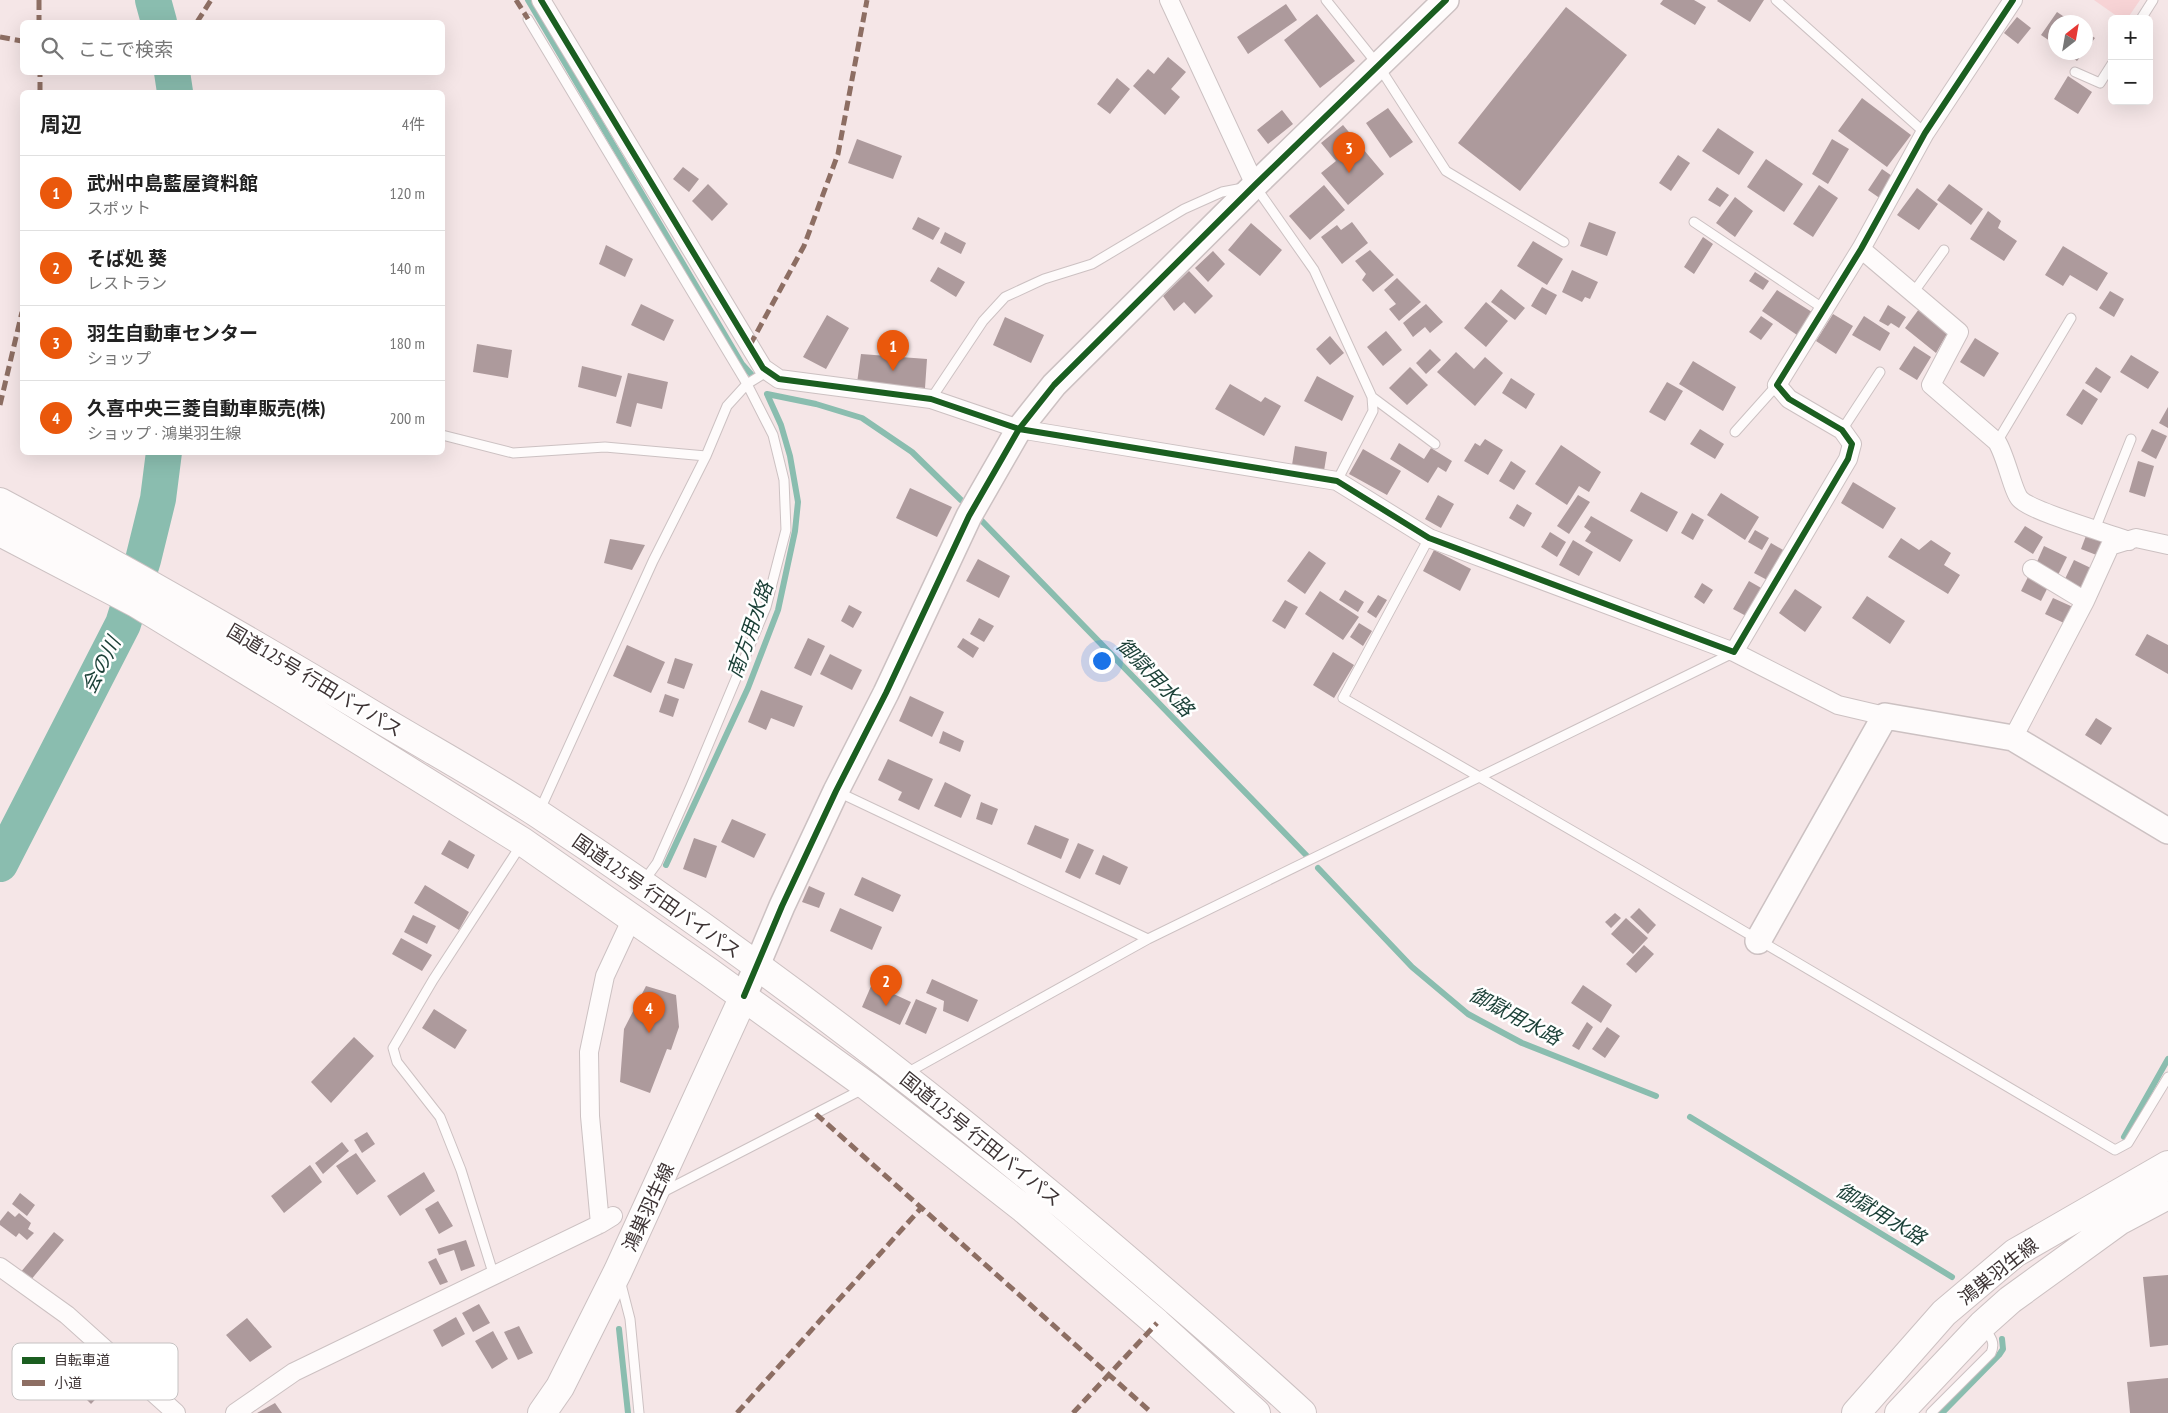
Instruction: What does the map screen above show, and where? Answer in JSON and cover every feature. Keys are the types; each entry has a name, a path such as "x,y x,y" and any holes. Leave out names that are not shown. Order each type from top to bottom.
{"main road":[{"name":"国道125号 行田バイパス","path":"0,502 110,575 538,814 642,885 756,966 903,1076 1174,1299 1302,1413"},
{"name":"国道125号 行田バイパス","path":"0,532 110,575"},
{"name":"国道125号 行田バイパス","path":"140,591 523,842 744,996 867,1086 1081,1258 1256,1413"},
{"name":"鴻巣羽生線","path":"542,1413 560,1387 618,1272 744,996"},
{"name":"鴻巣羽生線","path":"1856,1413 1944,1313 2015,1253 2168,1165"},
{"name":"鴻巣羽生線","path":"1899,1413 1982,1325 2010,1300 2119,1221 2168,1195"}],"street":[{"path":"541,0 763,368 779,379 931,399 1019,429 1337,481 1429,538 1734,652 1838,705 1884,716 2013,738 2168,831"},
{"path":"1168,0 1254,185"},
{"path":"744,996 782,906 836,790 886,693 969,516 1019,429 1054,385 1254,185 1446,0"},
{"path":"1734,652 1848,459 1852,444 1842,430 1789,399 1777,385 1861,249 1925,133 2012,0"},
{"path":"1861,249 1959,332 1931,385 1997,442 2002,450 2020,499 2034,508 2129,540"},
{"path":"2013,738 2085,601 2110,546 2136,538 2168,545"},
{"path":"2032,570 2085,601"},
{"path":"1758,940 1884,716"},
{"path":"235,1413 294,1372 607,1220 590,1116 589,1052 605,976 632,918"},
{"path":"0,1267 67,1315 98,1343"},
{"path":"162,1400 176,1413"}],"lane":[{"path":"1326,0 1378,65 1446,170 1564,242"},
{"path":"2144,15 2153,0"},
{"path":"1778,1 1925,133"},
{"path":"528,19 747,384 773,435 784,480 786,530 766,607 657,863 642,885"},
{"path":"2075,72 2100,83 2108,70"},
{"path":"931,399 983,321 1006,297 1044,279 1092,264 1184,208 1222,192 1254,185 1314,270 1372,397 1373,411 1337,481"},
{"path":"1694,222 1824,309"},
{"path":"1913,293 1944,250"},
{"path":"1997,442 2071,318"},
{"path":"538,814 653,561 706,456 727,406 747,384 768,371"},
{"path":"1842,430 1880,372"},
{"path":"1734,432 1777,385"},
{"path":"1372,397 1436,444"},
{"path":"445,436 513,453 605,447 706,456"},
{"path":"2095,529 2131,439"},
{"path":"1429,538 1344,698 2115,1150 2128,1143 2168,1077"},
{"path":"903,1076 1148,939 1734,652"},
{"path":"836,790 1148,939"},
{"path":"494,1276 461,1170 440,1117 397,1062 393,1048 433,980 523,842"},
{"path":"653,1197 867,1086"},
{"path":"618,1272 630,1319 639,1413"},
{"path":"1931,1413 1991,1353 1994,1346 1993,1340 1982,1325"}],"shaded area":[{"path":"2094,0 2140,0 2130,15 2115,15"}],"building":[{"path":"1663,0 1694,0 1706,7 1695,25 1660,4"},
{"path":"1718,0 1764,0 1750,22"},
{"path":"1286,4 1297,20 1248,54 1237,37"},
{"path":"1566,7 1627,55 1520,191 1458,143"},
{"path":"1317,14 1355,61 1320,88 1284,40"},
{"path":"2017,17 2031,28 2018,44 2004,33"},
{"path":"2048,25 2048,40 2041,35"},
{"path":"1168,57 1186,72 1171,89 1180,97 1165,115 1133,86 1148,69 1154,74"},
{"path":"2068,76 2092,92 2078,114 2054,99"},
{"path":"1117,78 1130,89 1110,114 1097,104"},
{"path":"1862,98 1911,135 1887,167 1838,131"},
{"path":"1388,108 1413,142 1390,158 1366,123"},
{"path":"1282,110 1293,124 1268,144 1257,130"},
{"path":"1343,125 1384,174 1348,205 1321,173 1336,161 1321,143"},
{"path":"1718,128 1754,152 1739,175 1702,151"},
{"path":"857,139 902,156 893,179 848,163"},
{"path":"1832,139 1849,149 1828,184 1812,174"},
{"path":"1678,155 1690,163 1671,191 1659,183"},
{"path":"1766,159 1803,184 1784,212 1747,187"},
{"path":"683,167 699,179 689,192 673,179"},
{"path":"1882,169 1895,178 1881,199 1868,190"},
{"path":"708,184 728,204 712,221 692,201"},
{"path":"1949,184 1983,209 1971,225 1937,200"},
{"path":"1324,185 1345,210 1310,240 1289,216"},
{"path":"1819,185 1838,198 1813,237 1793,224"},
{"path":"1717,187 1729,195 1720,207 1708,200"},
{"path":"1917,188 1938,204 1919,230 1897,215"},
{"path":"1735,197 1753,211 1735,237 1716,223"},
{"path":"1988,211 2001,221 1998,228 2017,241 2004,261 1970,239"},
{"path":"918,217 940,228 933,240 912,229"},
{"path":"1352,222 1368,243 1342,264 1321,237 1337,225 1341,230"},
{"path":"1589,222 1616,232 1607,256 1580,246"},
{"path":"1251,223 1282,250 1260,276 1228,250"},
{"path":"945,232 966,243 961,254 940,243"},
{"path":"1703,237 1713,244 1694,274 1684,267"},
{"path":"1533,241 1563,259 1547,285 1517,266"},
{"path":"606,245 633,259 625,277 599,264"},
{"path":"2063,246 2108,273 2097,291 2070,275 2063,286 2045,275"},
{"path":"1370,250 1394,275 1373,292 1362,280 1366,274 1355,261"},
{"path":"1213,251 1225,264 1208,282 1195,268"},
{"path":"938,267 965,282 956,297 930,281"},
{"path":"1572,270 1598,282 1590,299 1585,297 1582,302 1562,292"},
{"path":"1189,271 1213,296 1195,314 1184,302 1174,311 1163,296"},
{"path":"1755,272 1769,281 1763,290 1749,281"},
{"path":"1397,278 1421,302 1399,321 1389,309 1396,304 1384,290"},
{"path":"1542,287 1557,295 1546,315 1531,306"},
{"path":"1501,289 1525,308 1515,320 1491,302"},
{"path":"1777,290 1812,312 1797,335 1762,311"},
{"path":"2110,291 2124,299 2114,317 2099,308"},
{"path":"1486,302 1508,321 1486,347 1464,328"},
{"path":"641,304 674,320 664,341 631,325"},
{"path":"1426,304 1443,322 1430,333 1425,327 1413,337 1403,323"},
{"path":"1888,305 1906,317 1899,328 1891,323 1888,326 1879,321"},
{"path":"1919,309 1948,332 1936,353 1905,328"},
{"path":"1833,314 1853,326 1836,354 1816,341"},
{"path":"827,315 849,328 826,369 803,357"},
{"path":"1761,316 1773,324 1761,340 1749,332"},
{"path":"1864,316 1890,333 1880,351 1852,335"},
{"path":"1005,317 1044,335 1031,363 993,345"},
{"path":"1386,331 1402,350 1383,366 1367,347"},
{"path":"1330,336 1344,353 1330,365 1316,349"},
{"path":"1975,338 1999,353 1984,377 1960,362"},
{"path":"477,344 512,350 508,378 473,372"},
{"path":"1914,346 1931,357 1917,380 1899,369"},
{"path":"1430,349 1441,360 1426,374 1416,363"},
{"path":"1456,352 1474,369 1485,357 1503,373 1475,406 1437,372"},
{"path":"861,354 927,359 925,388 857,383"},
{"path":"2131,355 2159,372 2148,389 2120,372"},
{"path":"1693,361 1736,387 1723,411 1679,384"},
{"path":"582,366 622,376 616,397 578,387"},
{"path":"1410,367 1428,385 1407,405 1389,388"},
{"path":"2096,367 2111,377 2101,393 2085,383"},
{"path":"628,373 668,382 662,409 637,403 631,427 616,423"},
{"path":"1317,376 1354,396 1342,421 1304,401"},
{"path":"1511,378 1535,394 1526,409 1502,393"},
{"path":"1667,382 1683,391 1665,421 1649,412"},
{"path":"1230,384 1261,402 1265,397 1281,406 1264,436 1215,409"},
{"path":"2083,389 2098,399 2082,425 2066,415"},
{"path":"2168,407 2168,428 2159,423"},
{"path":"1700,429 1724,444 1715,459 1690,444"},
{"path":"2152,429 2167,436 2156,459 2141,451"},
{"path":"1485,439 1503,450 1488,475 1464,461 1475,443 1480,446"},
{"path":"1399,443 1424,459 1431,448 1452,461 1446,472 1438,467 1428,483 1390,459"},
{"path":"1561,445 1601,472 1589,492 1579,486 1567,505 1535,484"},
{"path":"1295,446 1327,452 1324,471 1292,465"},
{"path":"1363,449 1401,471 1387,495 1349,474"},
{"path":"1511,461 1526,471 1514,490 1499,481"},
{"path":"2138,461 2154,466 2145,497 2129,492"},
{"path":"1853,482 1896,508 1883,529 1841,503"},
{"path":"910,488 952,507 937,537 896,518"},
{"path":"1641,492 1678,512 1667,532 1630,511"},
{"path":"1721,493 1759,517 1745,540 1707,515"},
{"path":"1438,495 1454,504 1441,528 1425,519"},
{"path":"1578,495 1590,502 1569,534 1557,526"},
{"path":"1517,504 1532,513 1524,527 1509,518"},
{"path":"1692,513 1704,520 1693,540 1681,533"},
{"path":"1591,516 1633,540 1620,562 1585,541 1591,532 1584,527"},
{"path":"2025,526 2043,537 2033,554 2014,542"},
{"path":"1755,530 1769,538 1762,550 1748,542"},
{"path":"1550,532 1566,542 1557,557 1541,547"},
{"path":"2087,533 2105,541 2099,556 2081,549"},
{"path":"1901,538 1919,550 1931,540 1951,553 1944,565 1960,575 1948,594 1888,557"},
{"path":"610,539 645,545 632,570 604,563"},
{"path":"1573,540 1593,552 1579,576 1559,565"},
{"path":"1771,543 1785,551 1769,581 1754,573"},
{"path":"2044,546 2067,557 2058,575 2036,564"},
{"path":"1434,550 1471,569 1460,591 1423,571"},
{"path":"1309,551 1326,563 1305,594 1287,581"},
{"path":"978,559 1010,576 999,598 966,581"},
{"path":"2074,560 2093,569 2084,590 2064,581"},
{"path":"2029,575 2049,585 2041,601 2021,591"},
{"path":"1749,581 1763,589 1748,617 1733,609"},
{"path":"1702,583 1713,590 1704,604 1694,597"},
{"path":"1795,589 1822,607 1805,632 1779,613"},
{"path":"1345,590 1364,602 1358,612 1339,600"},
{"path":"1320,591 1359,617 1343,640 1305,614"},
{"path":"1378,595 1387,600 1376,618 1367,612"},
{"path":"1867,596 1905,621 1890,644 1852,618"},
{"path":"2053,598 2073,607 2066,624 2045,614"},
{"path":"1285,600 1298,607 1285,629 1272,621"},
{"path":"849,605 862,612 853,628 841,621"},
{"path":"979,618 994,626 984,642 970,634"},
{"path":"1359,623 1372,631 1363,646 1350,637"},
{"path":"2147,634 2168,645 2168,674 2135,655"},
{"path":"808,638 825,646 811,676 794,668"},
{"path":"963,638 979,648 973,658 957,647"},
{"path":"627,645 665,662 651,693 613,676"},
{"path":"1333,652 1354,665 1334,698 1313,685"},
{"path":"830,654 862,670 852,690 820,674"},
{"path":"675,658 693,664 684,689 667,683"},
{"path":"761,690 803,706 794,727 771,718 766,730 748,722"},
{"path":"665,694 679,699 673,717 659,712"},
{"path":"910,696 944,712 932,737 899,721"},
{"path":"2096,718 2112,728 2101,745 2085,735"},
{"path":"943,731 964,741 960,752 939,743"},
{"path":"888,759 933,779 919,810 898,800 902,792 878,780"},
{"path":"945,782 971,795 961,818 934,806"},
{"path":"981,802 998,809 992,825 976,819"},
{"path":"732,819 766,834 754,858 721,842"},
{"path":"1035,825 1069,839 1061,859 1027,844"},
{"path":"694,838 717,846 706,878 683,869"},
{"path":"449,840 475,855 468,869 441,854"},
{"path":"1078,843 1094,850 1080,879 1065,872"},
{"path":"1103,855 1128,867 1120,885 1095,874"},
{"path":"862,877 901,895 893,912 854,895"},
{"path":"425,885 469,912 459,930 414,903"},
{"path":"809,886 825,893 819,908 802,902"},
{"path":"840,908 882,927 872,950 830,931"},
{"path":"1639,908 1656,925 1648,934 1630,917"},
{"path":"1615,913 1621,918 1611,928 1605,922"},
{"path":"413,915 436,926 427,944 404,932"},
{"path":"1626,918 1648,938 1633,954 1611,934"},
{"path":"401,938 432,955 422,971 392,954"},
{"path":"1644,945 1654,954 1636,973 1626,964"},
{"path":"932,979 978,1000 968,1022 943,1011 944,1001 926,993"},
{"path":"872,984 911,1002 900,1025 862,1007"},
{"path":"1583,985 1612,1005 1601,1023 1571,1003"},
{"path":"646,986 676,995 679,1027 671,1050 667,1049 650,1093 620,1082 624,1029"},
{"path":"916,999 937,1008 926,1034 905,1024"},
{"path":"434,1009 467,1030 455,1049 422,1028"},
{"path":"1587,1022 1593,1027 1579,1050 1572,1046"},
{"path":"1607,1027 1620,1036 1605,1058 1592,1049"},
{"path":"354,1037 374,1056 331,1103 311,1082"},
{"path":"367,1132 375,1144 362,1153 354,1140"},
{"path":"342,1142 349,1151 323,1174 315,1163"},
{"path":"356,1153 376,1181 357,1195 336,1166"},
{"path":"310,1165 322,1182 284,1213 271,1196"},
{"path":"424,1172 435,1191 400,1216 387,1196"},
{"path":"20,1193 35,1205 27,1216 12,1204"},
{"path":"438,1201 453,1226 439,1234 425,1209"},
{"path":"8,1211 15,1217 19,1213 31,1223 28,1229 34,1233 27,1240 19,1233 16,1237 0,1225 0,1221"},
{"path":"54,1232 64,1240 30,1281 20,1273"},
{"path":"466,1240 475,1266 461,1271 454,1250 439,1255 437,1249"},
{"path":"436,1258 448,1282 440,1285 428,1262"},
{"path":"2168,1275 2168,1345 2150,1347 2143,1277"},
{"path":"479,1304 490,1323 473,1332 462,1313"},
{"path":"456,1317 465,1334 442,1347 433,1330"},
{"path":"247,1318 272,1347 250,1362 226,1335"},
{"path":"519,1326 533,1353 518,1360 504,1332"},
{"path":"493,1331 508,1359 492,1369 475,1341"},
{"path":"2168,1378 2168,1413 2130,1413 2127,1382"},
{"path":"87,1400 95,1400 91,1404"},
{"path":"275,1403 282,1413 257,1413"}],"waterway":[{"name":"会の川","path":"153,0 158,20"},
{"name":"南方用水路","path":"528,0 742,364 751,374"},
{"name":"会の川","path":"172,75 175,90"},
{"name":"御獄用水路","path":"767,394 816,404 862,418 912,452 961,500"},
{"name":"南方用水路","path":"666,865 748,688 778,610 795,531 798,502 790,456 781,425 767,394"},
{"name":"会の川","path":"0,864 123,624 143,560 158,499 164,455"},
{"name":"御獄用水路","path":"981,520 1307,856"},
{"name":"御獄用水路","path":"1318,868 1412,967 1468,1014 1522,1043 1656,1096"},
{"path":"2124,1137 2168,1059"},
{"name":"御獄用水路","path":"1690,1117 1952,1277"},
{"name":"南方用水路","path":"619,1329 628,1413"},
{"name":"御獄用水路","path":"1942,1413 1999,1355 2003,1349 2002,1339"}],"marked path":[{"path":"39,0 39,20"},
{"path":"198,20 211,0"},
{"path":"516,0 528,19"},
{"path":"750,345 804,246 838,154 867,0"},
{"path":"0,37 20,41"},
{"path":"40,75 40,90"},
{"path":"0,405 20,320"},
{"path":"816,1114 1152,1413"},
{"path":"737,1413 922,1207"},
{"path":"1073,1413 1157,1323"}],"cycle path":[{"path":"541,0 763,368 779,379 931,399 1019,429 1337,481 1429,538 1734,652 1848,459 1852,444 1842,430 1789,399 1777,385 1861,249 1925,133 2013,0"},
{"path":"744,996 782,906 836,791 886,693 969,516 1019,429 1054,385 1255,185 1446,0"}],"place":[{"name":"羽生自動車センター","path":"1349,173"},
{"name":"武州中島藍屋資料館","path":"893,371"},
{"name":"そば処 葵","path":"886,1006"},
{"name":"久喜中央三菱自動車販売(株)","path":"649,1033"}]}
